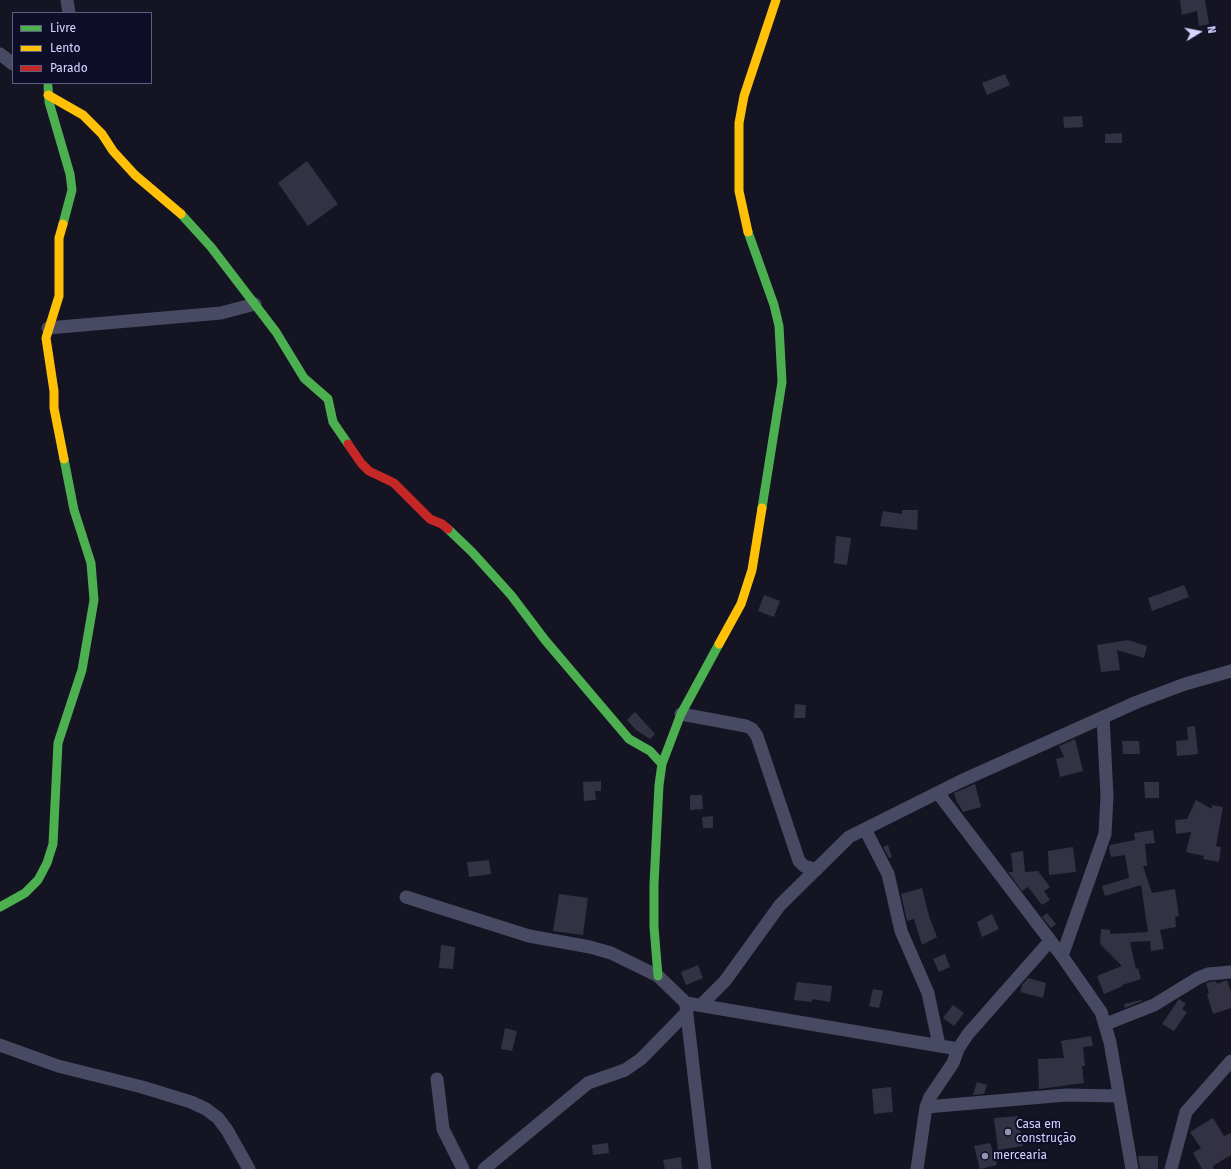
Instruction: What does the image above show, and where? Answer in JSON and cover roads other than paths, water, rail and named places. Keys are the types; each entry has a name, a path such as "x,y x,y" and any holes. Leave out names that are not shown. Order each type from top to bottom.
{"street":[{"path":"67,0 69,12"},
{"path":"658,976 654,927 654,884 659,785 662,764 681,714 740,604 752,570 782,382 779,326 774,305 745,222 739,191 738,158 740,123 744,96 776,0"},
{"path":"0,54 12,63"},
{"path":"45,88 83,115 102,134 113,151 135,175 182,215 211,246 276,332 304,378 328,399 334,422 361,463 369,470 394,483 430,519 442,524 472,552 512,595 545,640 629,739 650,751 662,764"},
{"path":"0,910 0,907 26,893 38,880 44,872 51,850 57,805 58,743 61,730 82,670 94,600 94,583 91,563 74,510 54,408 54,391 46,338 59,296 59,238 72,190 70,174 52,117 45,88"},
{"path":"48,328 221,313 255,304"},
{"path":"700,1005 725,981 780,905 849,837 961,781 1103,717 1185,684 1231,671"},
{"path":"681,714 746,726 752,729 757,736 799,861 804,866 816,870"},
{"path":"1062,956 1105,834 1107,796 1103,717"},
{"path":"938,793 1093,998 1106,1024 1132,1169"},
{"path":"865,830 888,874 901,931 928,993 940,1046"},
{"path":"406,897 529,936 590,947 611,953 658,976 687,1008 705,1169"},
{"path":"917,1169 926,1107 930,1097 953,1063 958,1049 968,1034 1050,941"},
{"path":"1106,1024 1154,1005 1198,978 1208,974 1231,972"},
{"path":"484,1169 588,1083 625,1070 640,1059 687,1008 700,1005 958,1049"},
{"path":"1,1046 58,1066 191,1102 206,1109 218,1118 227,1130 249,1169"},
{"path":"1171,1169 1186,1112 1231,1061"},
{"path":"437,1079 443,1129 463,1169"},
{"path":"926,1107 1066,1094 1119,1096"}],"place":[{"name":"Casa em construção","path":"1008,1132"},
{"name":"mercearia","path":"985,1156"}]}
